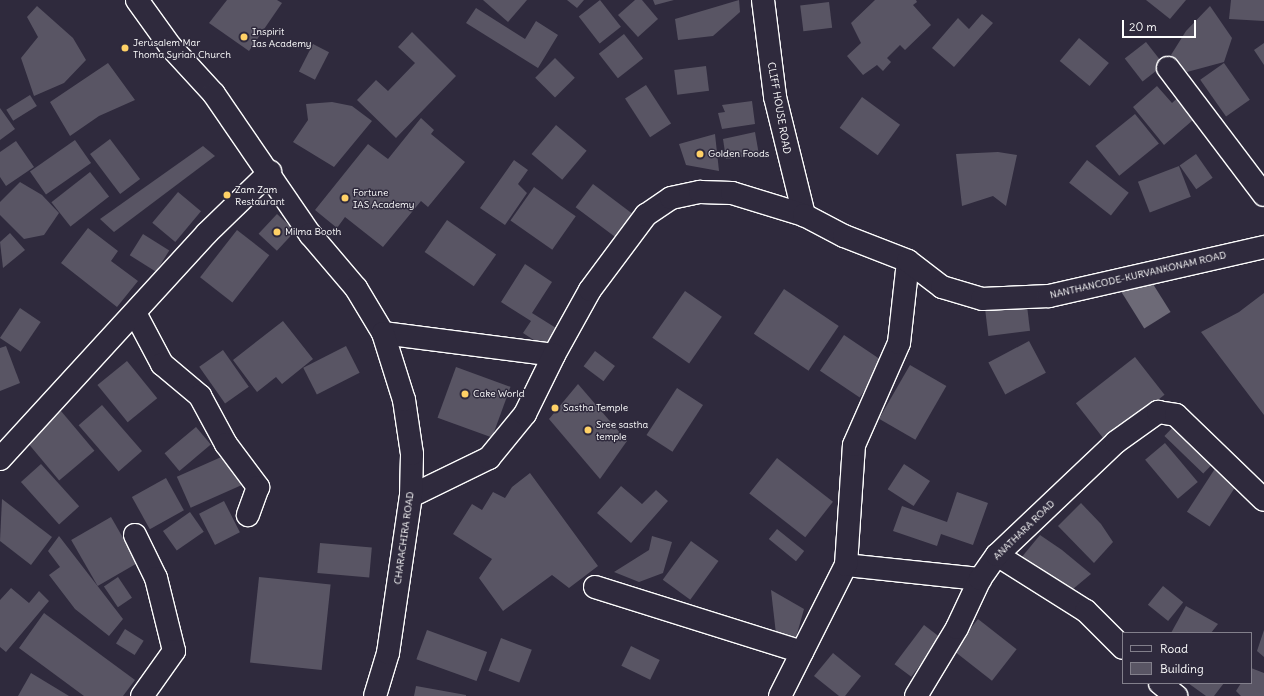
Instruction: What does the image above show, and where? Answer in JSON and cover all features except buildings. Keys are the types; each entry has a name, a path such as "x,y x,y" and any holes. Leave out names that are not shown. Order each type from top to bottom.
{"street":[{"path":"137,0 170,46 214,94 270,172 310,234 356,288 384,333 554,355"},
{"name":"CLIFF HOUSE ROAD","path":"763,0 775,97 804,215"},
{"path":"1168,68 1264,195"},
{"path":"0,459 135,313 207,232 270,172"},
{"name":"NANTHANCODE-KURVANKONAM ROAD","path":"411,496 489,458 524,414 554,355 590,290 646,215 658,204 671,198 700,192 732,193 804,215 844,236 908,261 942,288 982,299 1049,296 1264,247"},
{"path":"780,696 846,565 854,445 899,343 908,261"},
{"path":"135,313 162,364 200,396 226,444 258,487 248,515"},
{"name":"CHARACHIRA ROAD","path":"375,696 388,653 411,496 412,454 404,400 384,333"},
{"name":"ANATHARA ROAD","path":"916,696 957,628 980,579 997,554 1116,442 1158,412 1176,415 1264,500"},
{"path":"135,535 156,578 174,651 142,696"},
{"path":"997,554 1086,611 1122,647"},
{"path":"846,565 980,579"},
{"path":"596,588 802,652"},
{"path":"1161,684 1176,696"}],"shaded area":[{"path":"1143,268 1171,312 1144,329 1117,284"}],"place":[{"name":"Inspirit Ias Academy","path":"244,37"},
{"name":"Jerusalem Mar Thoma Syrian Church","path":"125,48"},
{"name":"Golden Foods","path":"700,154"},
{"name":"Zam Zam Restaurant","path":"227,195"},
{"name":"Fortune IAS Academy","path":"345,198"},
{"name":"Milma Booth","path":"277,232"},
{"name":"Cake World","path":"465,394"},
{"name":"Sastha Temple","path":"555,408"},
{"name":"Sree sastha temple","path":"588,430"}]}
